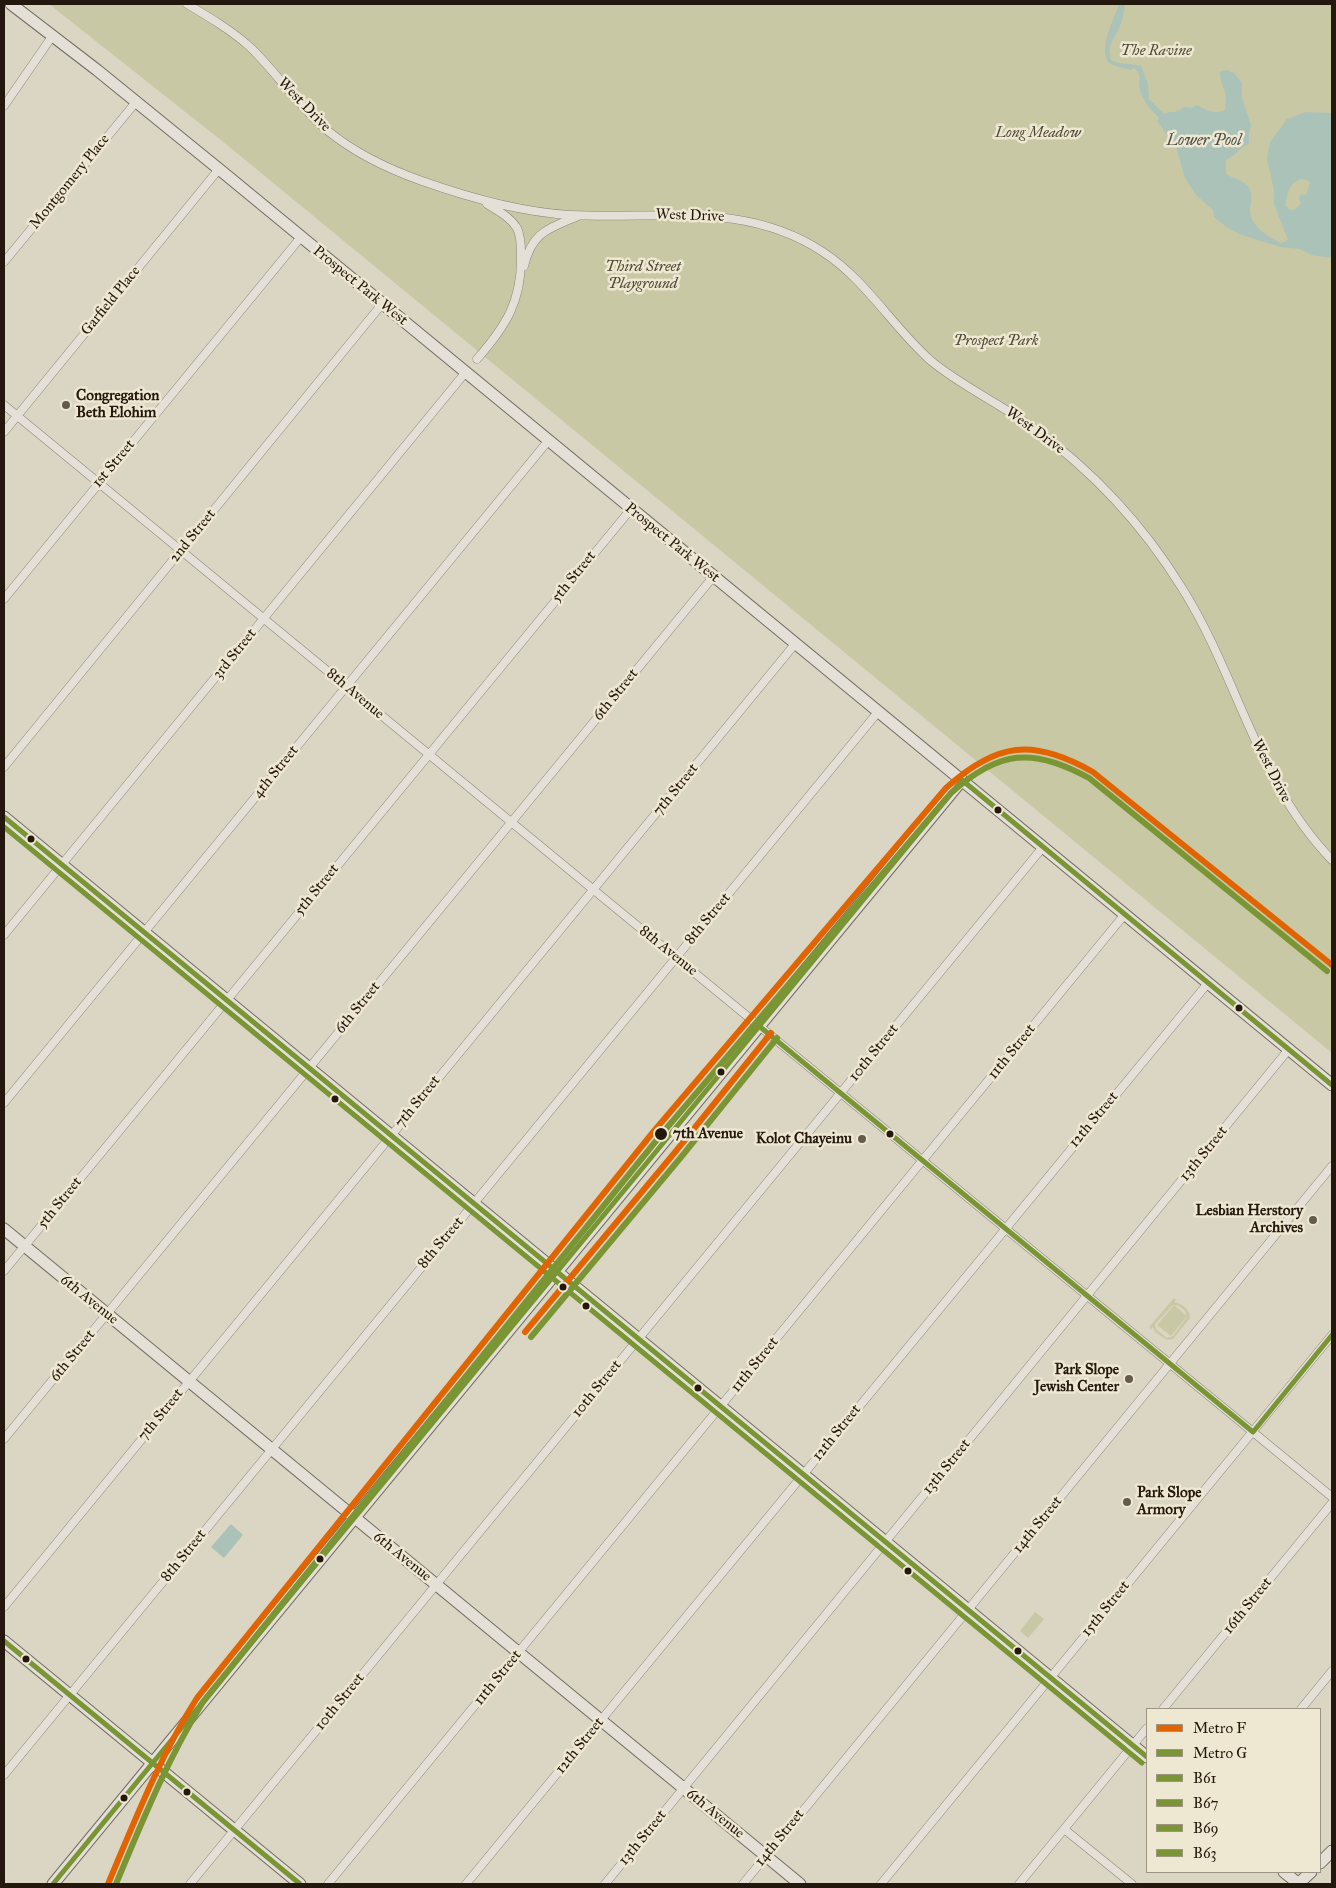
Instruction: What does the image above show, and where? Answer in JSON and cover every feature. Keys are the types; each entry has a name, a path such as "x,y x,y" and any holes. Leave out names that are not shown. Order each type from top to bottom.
{"street":[{"name":"Prospect Park West","path":"11,4 53,35 136,102 1332,1084"},
{"name":"West Drive","path":"187,4 233,33 247,45 327,130 372,160 400,173 481,200 528,210 581,215 685,214 726,217 774,228 808,242 844,268 862,285 890,319 933,362 1032,427 1079,464 1140,528 1183,589 1215,646 1245,720 1280,791 1309,836 1332,860"},
{"path":"4,106 53,35"},
{"name":"Montgomery Place","path":"4,262 136,102"},
{"name":"Garfield Place","path":"4,432 219,170"},
{"path":"477,359 494,339 512,309 522,275 520,236 517,229 506,215 481,200"},
{"name":"West Drive","path":"522,275 528,251 540,234 581,215"},
{"name":"1st Street","path":"4,599 301,237"},
{"name":"2nd Street","path":"4,768 382,304"},
{"name":"3rd Street","path":"4,935 465,372"},
{"name":"8th Avenue","path":"4,405 1332,1497"},
{"name":"4th Street","path":"4,1103 548,441"},
{"name":"5th Street","path":"4,1271 631,509"},
{"name":"6th Street","path":"4,1439 713,577"},
{"name":"7th Street","path":"4,1607 795,644"},
{"name":"8th Street","path":"4,1775 878,712"},
{"path":"53,1884 962,780"},
{"path":"4,817 1146,1756"},
{"name":"10th Street","path":"190,1884 1043,847"},
{"name":"11th Street","path":"328,1884 1125,914"},
{"name":"12th Street","path":"466,1884 1208,982"},
{"name":"13th Street","path":"605,1884 1290,1049"},
{"name":"14th Street","path":"743,1884 1332,1166"},
{"name":"6th Avenue","path":"4,1229 270,1450 800,1884"},
{"name":"15th Street","path":"880,1884 1332,1335"},
{"name":"16th Street","path":"1164,1708 1332,1503"},
{"path":"4,1642 300,1884"},
{"path":"1302,1708 1332,1671"},
{"path":"1019,1884 1146,1729"},
{"path":"1064,1829 1132,1884"},
{"path":"1321,1862 1332,1851"},
{"path":"1285,1873 1299,1884 1310,1873"}],"green space":[{"name":"Prospect Park","path":"49,4 1332,4 1332,1053 227,145"},
{"path":"1174,1298 1176,1300 1174,1302 1185,1307 1190,1315 1190,1318 1173,1339 1167,1340 1155,1332 1153,1327 1151,1329 1149,1327","holes":["1175,1305 1184,1310 1187,1317 1173,1336 1167,1338 1156,1329 1155,1324"]},
{"path":"1174,1305 1187,1316 1171,1336 1157,1325"},
{"path":"1035,1612 1044,1619 1028,1638 1020,1631"}],"water":[{"name":"Lower Pool","path":"1119,4 1125,4 1120,25 1110,45 1111,60 1118,63 1141,66 1148,84 1149,99 1164,114 1178,111 1184,107 1192,108 1196,105 1213,112 1225,110 1226,96 1220,72 1226,70 1234,73 1242,83 1242,98 1251,125 1249,144 1226,160 1226,174 1247,185 1251,194 1251,217 1257,227 1281,243 1288,240 1274,204 1274,190 1267,159 1270,142 1287,119 1306,112 1332,113 1332,258 1311,255 1300,249 1281,247 1239,234 1214,217 1213,210 1196,195 1185,178 1176,147 1157,121 1159,118 1141,94 1137,70 1113,65 1107,59 1105,44","holes":["1301,179 1307,180 1310,183 1306,195 1301,194 1299,198 1301,203 1296,209 1290,210 1286,206 1291,186"]},
{"path":"231,1524 243,1535 224,1558 211,1547"}],"metro line":[{"name":"F","path":"108,1884 160,1765 197,1698 654,1131 946,788 964,773 982,761 1016,750 1034,750 1072,761 1093,772 1332,965"},
{"name":"G","path":"116,1884 145,1814 178,1746 203,1702 660,1136 951,793 968,779 985,768 1001,761 1017,758 1051,761 1089,778 1327,971"},
{"name":"F","path":"525,1332 676,1151 771,1033"},
{"name":"G","path":"531,1337 682,1156 777,1038"}],"transit line":[{"name":"B61","path":"53,1884 962,780 1332,1085"},
{"name":"B67","path":"4,817 1146,1756"},
{"name":"B69","path":"4,827 1142,1763"},
{"name":"B61","path":"759,1026 1253,1432 1332,1335"},
{"name":"B63","path":"4,1641 300,1884"}],"place":[{"name":"Congregation Beth Elohim","path":"66,405"},
{"name":"7th Avenue","path":"661,1134"},
{"name":"Kolot Chayeinu","path":"862,1139"},
{"name":"Lesbian Herstory Archives","path":"1313,1220"},
{"name":"Park Slope Jewish Center","path":"1129,1379"},
{"name":"Park Slope Armory","path":"1127,1502"}],"park label":[{"name":"The Ravine","path":"1156,51"},
{"name":"Long Meadow","path":"1038,133"},
{"name":"Third Street Playground","path":"643,276"}]}
